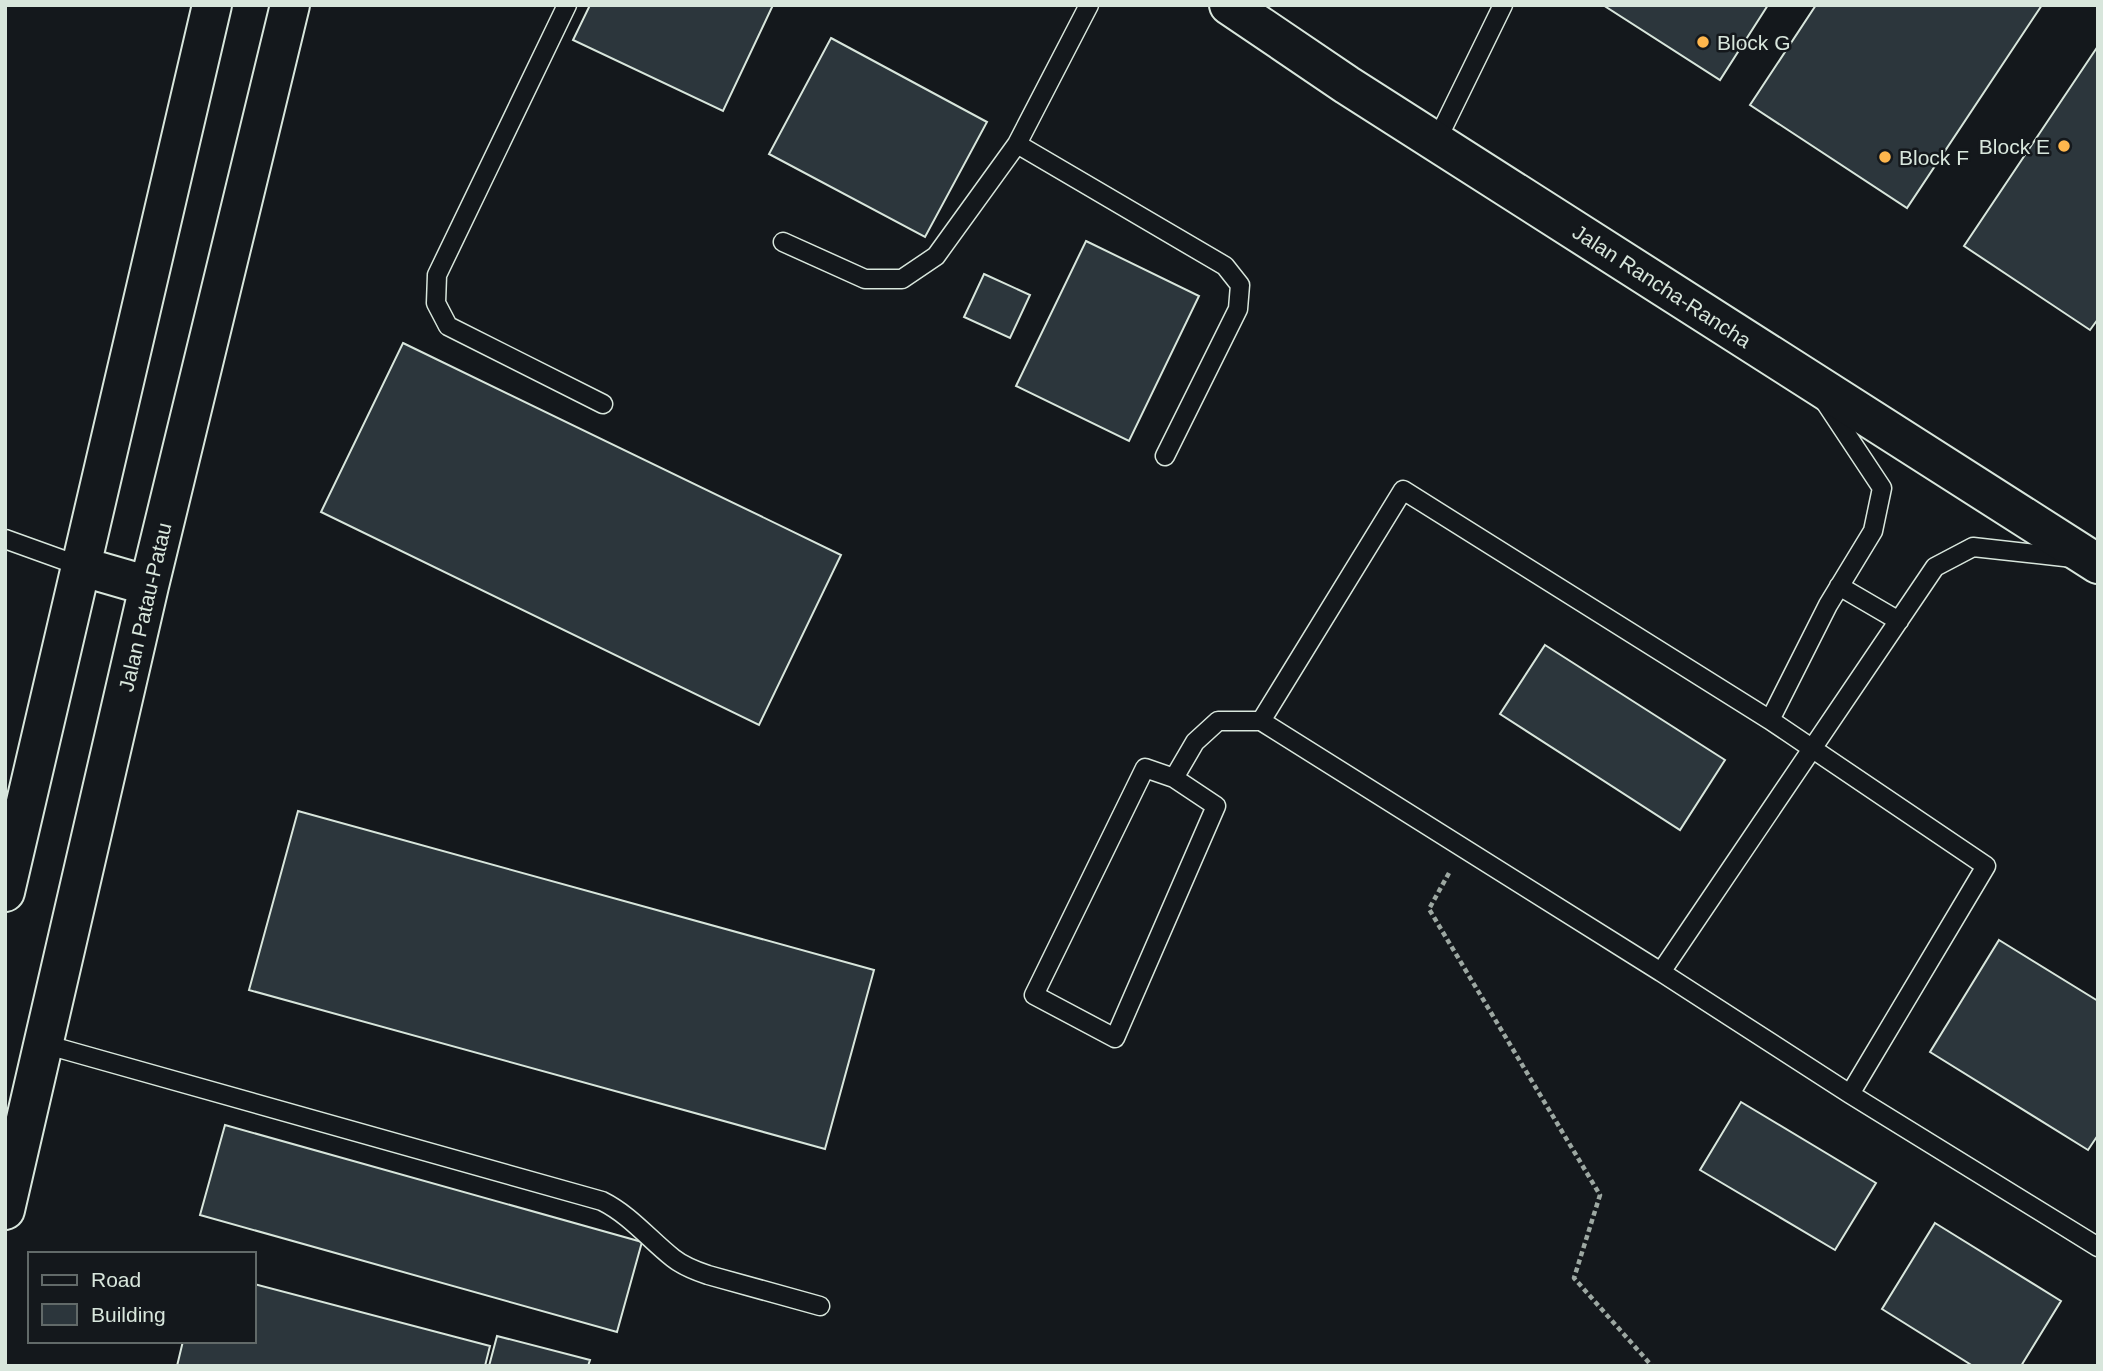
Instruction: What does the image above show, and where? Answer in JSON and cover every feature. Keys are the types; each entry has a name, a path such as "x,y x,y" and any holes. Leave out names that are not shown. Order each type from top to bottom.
{"main road":[{"path":"5,892 212,5"},
{"name":"Jalan Patau-Patau","path":"5,1210 149,586 290,5"},
{"name":"Jalan Rancha-Rancha","path":"1229,5 1436,142 2095,563"},
{"path":"80,566 149,586"}],"lane":[{"path":"567,5 437,275 436,303 448,326 603,404"},
{"path":"783,242 865,279 902,279 936,256 1017,144 1090,5"},
{"path":"1436,142 1503,5"},
{"path":"1017,144 1225,266 1240,285 1238,309 1165,456"},
{"path":"1770,720 1839,586 1872,531 1882,488 1812,382"},
{"path":"1261,721 1402,490 1770,720 1986,866 1850,1094"},
{"path":"5,538 80,566"},
{"path":"1661,972 1935,567 1973,547 2095,563"},
{"path":"1839,586 1899,621"},
{"path":"1174,778 1195,742 1218,721 1261,721 1850,1094 2098,1247"},
{"path":"1145,768 1174,778 1216,806 1115,1038 1034,995 1145,768"},
{"path":"44,1044 603,1201 618,1208 675,1260 691,1268 821,1306"}],"path":[{"path":"1464,848 1429,909 1600,1195 1574,1278 1652,1366"}],"building":[{"path":"590,5 773,5 723,111 573,40"},
{"name":"Block G","path":"1603,5 1768,5 1720,80"},
{"name":"Block F","path":"1816,5 2042,5 1907,208 1750,105"},
{"path":"831,38 987,122 925,237 769,154"},
{"name":"Block E","path":"2098,46 2098,319 2090,330 1964,246"},
{"path":"1086,241 1199,296 1129,441 1016,386"},
{"path":"984,274 1030,295 1010,338 964,317"},
{"path":"403,343 841,555 759,725 321,512"},
{"path":"1545,645 1725,760 1680,830 1500,714"},
{"path":"298,811 874,970 825,1149 249,990"},
{"path":"1999,940 2098,1001 2098,1135 2088,1150 1930,1052"},
{"path":"1741,1102 1876,1183 1835,1250 1700,1170"},
{"path":"225,1125 642,1242 617,1332 200,1215"},
{"path":"1935,1223 2061,1301 2021,1366 1973,1366 1882,1309"},
{"path":"256,1285 490,1346 485,1366 177,1366 183,1343 256,1343"},
{"path":"497,1336 590,1360 588,1366 489,1366"}],"place":[{"name":"Block G","path":"1703,42"},
{"name":"Block E","path":"2064,146"},
{"name":"Block F","path":"1885,157"}]}
